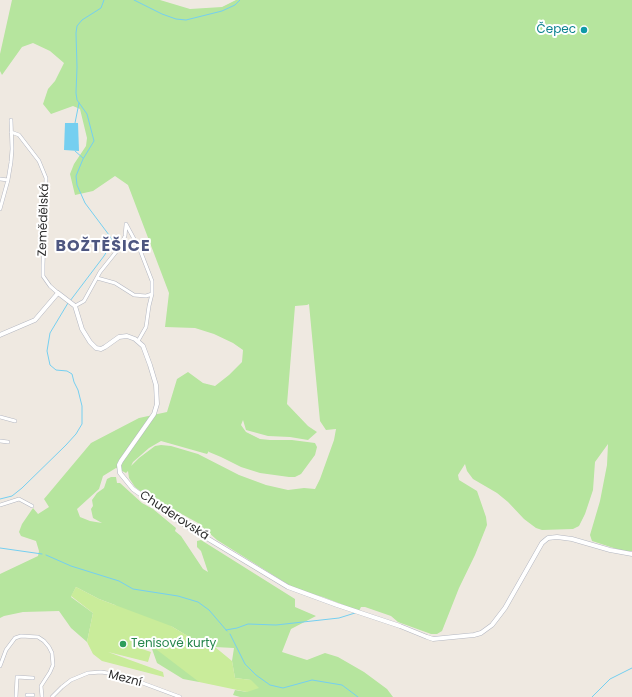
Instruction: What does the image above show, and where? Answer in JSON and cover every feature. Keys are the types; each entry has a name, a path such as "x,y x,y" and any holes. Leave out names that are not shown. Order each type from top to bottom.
{"street":[{"path":"0,209 8,180 12,149 11,120"},
{"name":"Zemědělská","path":"12,132 19,136 39,161 46,178 43,276 50,286 58,293"},
{"path":"0,179 8,180"},
{"path":"0,335 35,320 58,293 76,306 82,329 90,342 96,348 105,347 115,338 122,336 131,337 138,341 146,327 152,294 152,281 140,250 126,224 125,236 120,247 97,278 84,301 76,306"},
{"path":"97,278 115,283 134,295 146,296 152,294"},
{"name":"Chuderovská","path":"138,341 143,346 154,376 156,404 154,414 121,460 119,469 122,477 133,489 158,507 288,587 433,639 474,635 481,633 492,625 505,608 542,543 548,538 557,537 572,539 610,550 632,554"},
{"path":"0,417 15,421"},
{"path":"0,441 8,442"},
{"path":"0,505 18,498 32,506"},
{"path":"0,666 6,650 15,638 21,636 38,636 49,647 52,654 53,665 41,686 42,697"},
{"name":"Mezní","path":"52,697 71,680 88,673 101,672 121,675 180,697"},
{"path":"16,697 18,677 33,678"},
{"path":"27,695 32,695"}],"green space":[{"path":"12,0 160,0 190,9 222,7 236,0 632,0 632,551 623,551 592,541 590,535 600,501 607,465 608,444 595,462 593,490 585,514 579,526 573,529 542,530 536,528 524,519 497,493 473,479 467,471 465,464 458,475 459,480 477,491 486,517 487,525 442,631 437,634 431,634 398,622 391,616 365,607 361,607 359,611 323,597 297,590 217,540 198,523 152,500 135,487 129,478 128,471 126,473 116,468 103,476 99,489 77,509 80,517 90,521 102,523 93,518 91,509 93,506 92,500 97,493 104,488 107,479 116,477 117,483 120,483 142,503 153,509 176,528 175,531 181,536 203,569 208,572 201,551 197,547 197,541 201,540 295,599 295,607 316,616 291,629 282,652 307,660 325,653 338,657 364,672 387,689 393,697 240,697 233,695 235,690 247,692 251,680 235,678 232,661 234,648 215,647 191,638 171,626 198,665 199,682 183,679 157,663 147,635 115,605 99,599 76,587 71,597 93,613 87,642 71,628 59,611 23,612 0,618 0,574 38,556 39,551 36,541 21,536 19,532 22,524 33,508 38,514 49,507 44,499 91,443 139,418 167,412 177,379 188,372 203,383 215,386 242,362 243,350 233,343 214,334 195,328 165,327 169,293 128,185 115,176 93,191 75,195 70,174 74,164 86,146 87,138 80,109 73,106 51,114 43,104 48,89 55,81 64,63 50,51 33,43 22,47 2,75 0,71 0,54","holes":["309,304 320,421 326,430 336,429 334,440 315,489 304,488 288,490 266,485 239,475 198,454 171,446 155,446 131,466 133,462 149,448 161,441 207,454 209,451 241,467 260,473 289,477 295,477 301,474 315,455 317,447 315,443 292,440 260,439 246,432 241,425 243,420 246,430 268,436 308,440 317,432 308,426 287,404 295,306"]},
{"path":"76,587 99,599 171,626 191,638 215,647 232,661 235,678 251,680 259,688 247,692 199,682 144,640 142,649 151,652 148,662 108,652 163,672 164,677 102,661 93,654 87,642 93,613 71,596"}],"water":[{"path":"65,123 78,123 79,151 64,150"}],"waterway":[{"path":"70,301 112,243 109,235 85,203 77,185 76,176 83,159 94,141 87,114 77,100 77,26 82,20 101,8 104,0"},
{"path":"134,0 162,14 176,19 186,20 222,11 235,5 240,0"},
{"path":"75,123 79,103"},
{"path":"75,151 83,158"},
{"path":"0,499 12,496 22,488 66,445 76,434 82,424 82,406 72,374 67,371 56,370 50,365 47,351 50,333 68,303"},
{"path":"0,548 42,554"},
{"path":"46,555 71,566 119,581 133,589 178,596 198,602 209,610 227,631"},
{"path":"226,630 248,624 276,625 339,618 355,613"},
{"path":"230,634 245,664 256,675 270,685 283,688 312,680 342,685 358,697"},
{"path":"592,697 610,679 632,668"}],"place":[{"name":"Čepec","path":"584,30"},
{"name":"Tenisové kurty","path":"123,644"}],"district":[{"name":"BOŽTĚŠICE","path":"103,247"}]}
